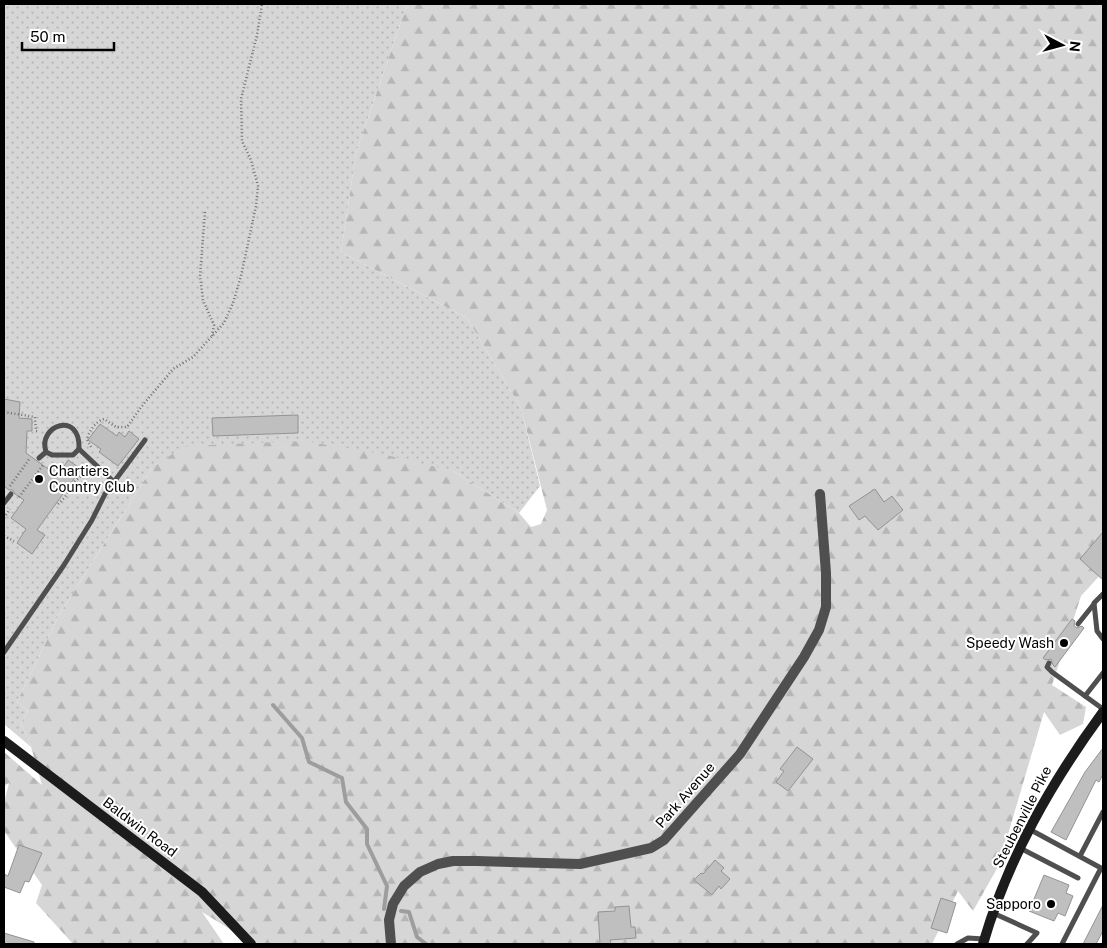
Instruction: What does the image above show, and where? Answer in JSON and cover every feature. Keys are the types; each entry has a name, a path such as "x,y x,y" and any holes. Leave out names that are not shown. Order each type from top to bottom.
{"street":[{"name":"Park Avenue","path":"391,944 389,920 393,904 404,886 420,872 438,864 477,860 580,864 651,848 664,840 740,754 804,657 819,630 826,607 826,574 820,494"},
{"name":"Steubenville Pike","path":"984,942 1003,886 1028,829 1058,777 1103,710"},
{"name":"Baldwin Road","path":"4,743 202,892 251,944"}],"lane":[{"path":"79,449 73,454 42,455 48,435 55,427 64,424 73,428 79,439 79,449 114,482"},
{"path":"4,652 64,565 92,520 105,494 145,440"},
{"path":"5,502 11,494"},
{"path":"1078,624 1103,594"},
{"path":"1094,603 1097,631 1103,639"},
{"path":"1049,663 1047,667 1052,672 1103,710"},
{"path":"1085,696 1103,672"},
{"path":"1080,856 1103,812"},
{"path":"1028,829 1101,868 1062,944"},
{"path":"1020,848 1078,878"},
{"path":"993,913 1037,933 1027,944"},
{"path":"957,944 968,938 984,942"}],"path":[{"path":"130,424 142,406 173,369 193,357 224,323 233,302 241,276 256,206 258,186 251,160 242,142 241,99 257,35 262,4"},
{"path":"205,212 200,276 203,300 214,325 212,336"},
{"path":"4,412 35,417 36,431 48,435"},
{"path":"4,518 44,462 42,455 32,455 5,492 5,502"},
{"path":"4,536 14,541"}],"green space":[{"name":"Chartiers Country Club","path":"4,4 407,4 356,153 341,252 467,318 521,408 540,486 519,513 453,471 152,468 58,617 17,702 28,711 21,723 31,747 4,724"},
{"path":"407,4 1103,4 1103,572 1081,596 1052,685 1086,707 1083,724 1060,735 1044,712 999,865 973,911 958,891 932,944 254,944 202,912 224,944 73,944 36,903 42,885 4,831 4,803 9,783 4,786 4,752 42,785 31,747 21,723 28,711 17,702 58,617 152,468 184,446 304,441 382,454 453,471 519,513 531,527 541,524 547,510 521,408 467,318 341,252 356,153"}],"building":[{"name":"Chartiers Country Club","path":"4,399 20,402 19,418 32,419 32,431 27,431 26,453 51,471 54,466 61,471 68,460 81,469 37,530 45,535 32,554 17,543 26,529 11,518 24,500 15,494 13,490 9,490 4,486"},
{"path":"298,415 298,433 213,436 212,418"},
{"path":"100,424 117,436 119,432 125,437 129,431 139,439 118,466 99,452 101,449 88,440"},
{"path":"875,489 884,502 892,496 903,510 878,530 865,516 859,520 849,506"},
{"path":"1103,532 1103,580 1080,559"},
{"name":"Speedy Wash","path":"1072,619 1075,621 1074,625 1076,628 1082,626 1084,628 1055,667 1051,659 1046,660 1043,658"},
{"path":"797,747 813,759 788,791 776,782 784,771 780,769"},
{"path":"1103,748 1103,774 1099,782 1096,780 1066,840 1051,832 1085,772"},
{"path":"19,845 42,853 29,882 25,881 20,893 4,887 4,874 8,876"},
{"path":"715,860 724,868 721,871 730,879 721,889 719,886 712,895 694,880 701,873 703,874"},
{"name":"Sapporo","path":"1044,875 1069,885 1066,893 1073,896 1065,916 1058,913 1054,921 1029,911"},
{"path":"941,898 956,903 947,933 931,928"},
{"path":"1103,905 1103,931 1096,944 1083,944"},
{"path":"629,906 631,927 635,927 636,938 610,940 611,944 600,944 598,912 615,911 615,907"},
{"path":"4,933 34,942 34,944 4,944"}],"waterway":[{"path":"273,705 302,738 309,762 342,778 346,802 367,829 367,844 387,886 384,909"},
{"path":"401,911 409,912 417,937 426,944"}],"place":[{"name":"Chartiers Country Club","path":"39,479"},
{"name":"Speedy Wash","path":"1064,643"},
{"name":"Sapporo","path":"1051,904"}]}
